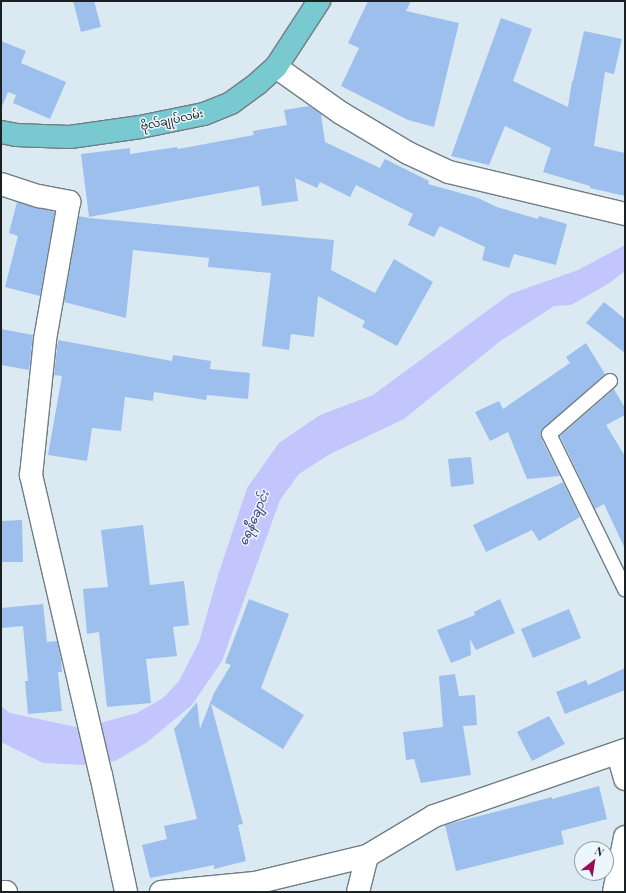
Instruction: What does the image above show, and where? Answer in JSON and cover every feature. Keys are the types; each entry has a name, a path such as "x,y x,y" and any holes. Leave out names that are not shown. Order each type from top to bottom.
{"main road":[{"name":"ဗိုလ်‌ချုပ်‌လမ်း","path":"1,132 16,136 70,137 140,127 204,114 231,103 257,84 276,67 319,1"}],"street":[{"path":"276,67 341,114 408,153 449,172 625,214"},
{"path":"1,184 39,196 69,202 45,340 32,475 87,712 126,892"},
{"path":"161,892 255,883 367,856 434,816 622,752 625,779"},
{"path":"614,892 625,837"},
{"path":"358,892 367,856"},
{"path":"1,892 6,892"}],"lane":[{"path":"610,381 549,434 625,589"}],"water":[{"name":"ရေနီချောင်း","path":"625,245 625,271 608,284 571,305 554,306 499,342 404,419 330,454 299,474 280,500 222,661 192,705 146,743 115,761 83,765 43,763 1,742 1,706 10,713 81,728 137,713 163,698 179,681 199,642 218,575 247,488 279,443 320,415 373,395 510,294 578,270"}],"building":[{"path":"73,1 94,1 101,27 81,32"},
{"path":"368,1 411,1 406,11 459,23 434,127 408,120 341,86 359,48 348,43"},
{"path":"501,18 532,29 513,81 568,107 572,81 584,31 622,39 614,74 605,72 594,146 625,153 625,196 590,188 590,186 543,172 551,148 505,126 489,165 451,156"},
{"path":"1,41 26,51 21,63 66,82 50,119 13,103 16,95 8,92 1,109"},
{"path":"309,106 321,114 325,142 380,168 385,159 429,181 428,184 478,198 497,207 538,219 539,216 567,224 556,265 514,254 509,268 482,260 485,247 440,226 434,237 408,225 413,214 356,185 350,197 320,182 317,188 295,178 298,201 262,206 259,186 89,217 81,154 130,148 130,154 177,147 178,149 254,135 253,131 287,125 284,110"},
{"path":"17,202 55,212 40,296 5,287 18,236 9,233"},
{"path":"79,216 334,240 331,270 375,293 394,259 433,282 397,346 362,327 365,321 318,296 314,337 291,334 289,350 262,346 271,273 208,267 209,258 133,250 126,318 64,302"},
{"path":"604,302 625,319 625,353 586,323"},
{"path":"1,329 33,335 29,370 1,365"},
{"path":"58,340 172,361 173,355 211,361 210,369 250,373 248,399 207,395 206,400 154,392 153,401 125,397 121,431 92,428 87,461 48,455 62,376 54,375"},
{"path":"586,343 605,374 541,431 541,438 560,476 527,479 508,432 490,441 475,412 499,401 503,409 570,363 566,357"},
{"path":"614,389 625,408 625,415 606,425 625,456 625,549 604,504 595,509 560,436"},
{"path":"471,457 474,484 451,487 448,459"},
{"path":"563,482 580,517 539,541 532,530 486,552 473,525"},
{"path":"22,520 23,562 1,562 1,521"},
{"path":"143,525 150,585 184,581 189,625 173,627 177,656 146,659 151,703 107,707 99,632 87,634 83,589 108,587 101,530"},
{"path":"249,599 289,614 261,688 304,715 283,749 211,704 243,824 238,825 246,861 214,869 214,865 150,878 142,845 167,839 164,826 197,819 174,729 197,702 200,729 214,693 231,665 225,663"},
{"path":"500,599 515,633 476,650 470,639 471,655 451,663 437,630 475,615 474,612"},
{"path":"43,604 47,642 57,641 61,660 62,672 58,672 62,711 28,714 25,681 28,681 23,626 1,628 1,608"},
{"path":"569,609 581,638 533,658 521,629"},
{"path":"625,668 625,690 565,714 556,692 586,680 588,685"},
{"path":"455,674 459,696 475,695 477,725 463,726 471,775 421,783 414,759 406,760 403,732 443,727 439,676"},
{"path":"549,716 565,744 532,761 517,732"},
{"path":"599,786 607,819 561,831 564,844 456,871 445,825"}]}
